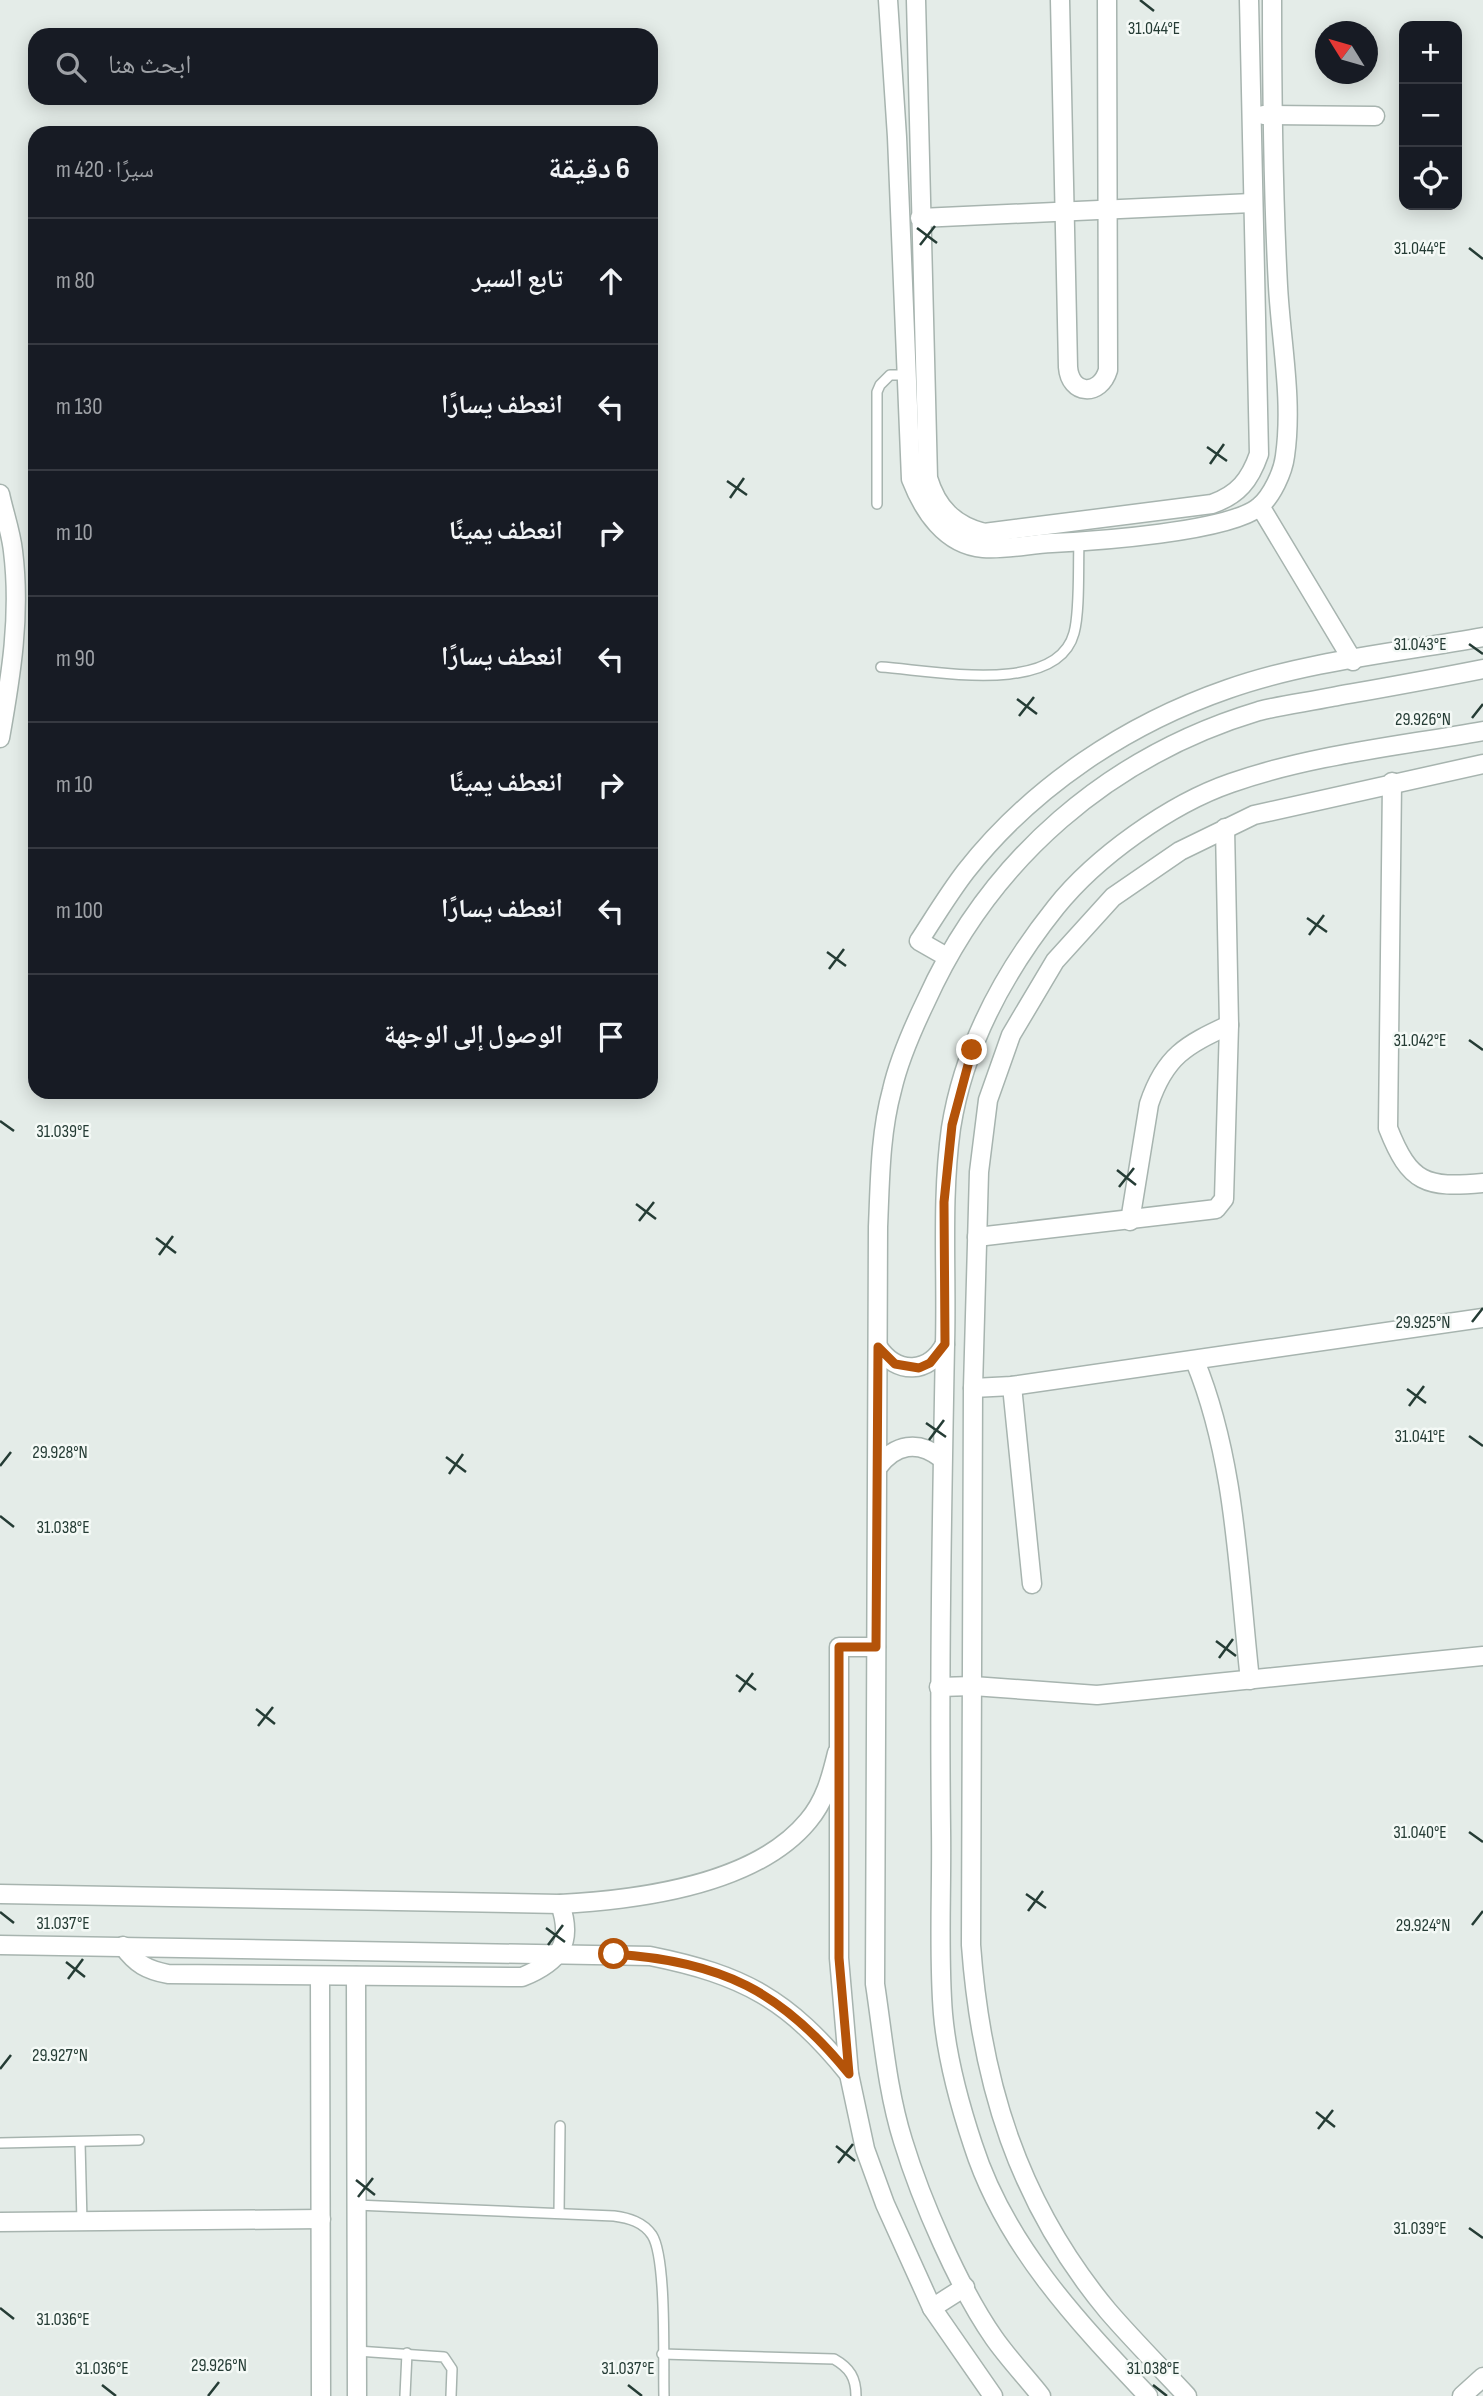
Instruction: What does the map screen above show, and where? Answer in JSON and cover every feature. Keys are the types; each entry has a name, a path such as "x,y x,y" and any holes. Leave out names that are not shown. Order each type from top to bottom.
{"street":[{"path":"888,0 904,281 905,375 920,504 936,513 959,540 983,541 1118,527 1186,529 1212,526 1241,517 1261,506 1275,483 1285,458 1288,420 1279,318 1272,115 1272,0"},
{"path":"916,0 920,218 928,374 919,478"},
{"path":"1060,0 1069,378 1075,386 1086,391 1097,388 1104,381 1108,370 1107,0"},
{"path":"1046,535 1079,542 1118,527 1228,498 1244,486 1253,472 1259,454 1259,319 1252,204 1249,0"},
{"path":"1252,114 1375,116"},
{"path":"897,137 919,137"},
{"path":"920,218 1252,204"},
{"path":"904,281 924,281"},
{"path":"1259,319 1279,318"},
{"path":"905,375 928,374"},
{"path":"1259,421 1288,420"},
{"path":"1259,454 1285,458"},
{"path":"0,494 13,549 17,608 13,666 0,738"},
{"path":"1228,498 1241,517"},
{"path":"1261,506 1353,661"},
{"path":"1185,509 1186,529"},
{"path":"947,957 919,941 967,871 1022,811 1085,760 1155,718 1230,688 1353,661 1483,637"},
{"path":"1041,2396 994,2337 965,2287 919,2188 902,2140 889,2085 876,1984 878,1213 883,1143 891,1090 907,1041 947,957 978,906 1015,861 1057,820 1103,784 1153,754 1206,730 1261,711 1483,669"},
{"path":"1148,2396 1083,2328 1039,2274 1003,2215 986,2177 954,2084 943,2015 939,1687 941,1458 945,1344 944,1202 952,1125 972,1050 995,995 1059,903 1104,859 1199,795 1234,782 1320,761 1483,731"},
{"path":"1187,2396 1108,2311 1068,2258 1035,2200 1008,2140 993,2089 976,2011 971,1945 973,1388 979,1172 988,1100 1012,1035 1055,961 1112,897 1180,851 1254,815 1392,782 1483,764"},
{"path":"1392,782 1388,1128 1398,1154 1415,1174 1440,1187 1483,1183"},
{"path":"976,1237 1216,1209 1224,1199 1229,1026 1225,828"},
{"path":"1130,1221 1149,1104 1155,1086 1181,1050 1229,1026"},
{"path":"973,1388 1012,1387 1483,1318"},
{"path":"878,1347 895,1364 919,1368 930,1363 945,1344"},
{"path":"1195,1361 1213,1408 1228,1474 1250,1680"},
{"path":"1012,1387 1032,1584"},
{"path":"878,1467 895,1450 907,1446 919,1446 941,1458"},
{"path":"876,1647 839,1647 839,1958 849,2074 865,2149 932,2308 993,2396"},
{"path":"939,1687 973,1686 1097,1695 1483,1657"},
{"path":"0,1894 560,1904 611,1902 656,1894 711,1878 779,1848 808,1821 829,1788 837,1753"},
{"path":"124,1946 134,1961 150,1971 168,1974 522,1977 542,1968 559,1954 565,1937 566,1920 560,1904"},
{"path":"0,1945 650,1956 705,1967 747,1984 786,2009 821,2039 849,2074"},
{"path":"320,1976 321,2396"},
{"path":"356,1976 357,2396"},
{"path":"0,2222 321,2219"},
{"path":"932,2308 965,2287"},
{"path":"1462,2396 1483,2377"}],"lane":[{"path":"877,504 877,392 880,384 890,375 905,375"},
{"path":"881,667 1013,676 1036,672 1054,662 1074,634 1079,542"},
{"path":"559,2213 560,2126"},
{"path":"0,2143 139,2140"},
{"path":"80,2142 82,2222"},
{"path":"356,2205 629,2218 651,2234 659,2256 664,2396"},
{"path":"357,2351 438,2355 450,2362 451,2396"},
{"path":"405,2396 407,2353"},
{"path":"662,2354 834,2360 851,2372 856,2396"}],"route":[{"path":"614,1954 650,1956 705,1967 747,1984 786,2009 821,2039 849,2074 839,1958 839,1647 876,1647 878,1347 885,1357 895,1364 906,1368 919,1368 939,1355 945,1344 944,1202 952,1125 972,1050"}]}
